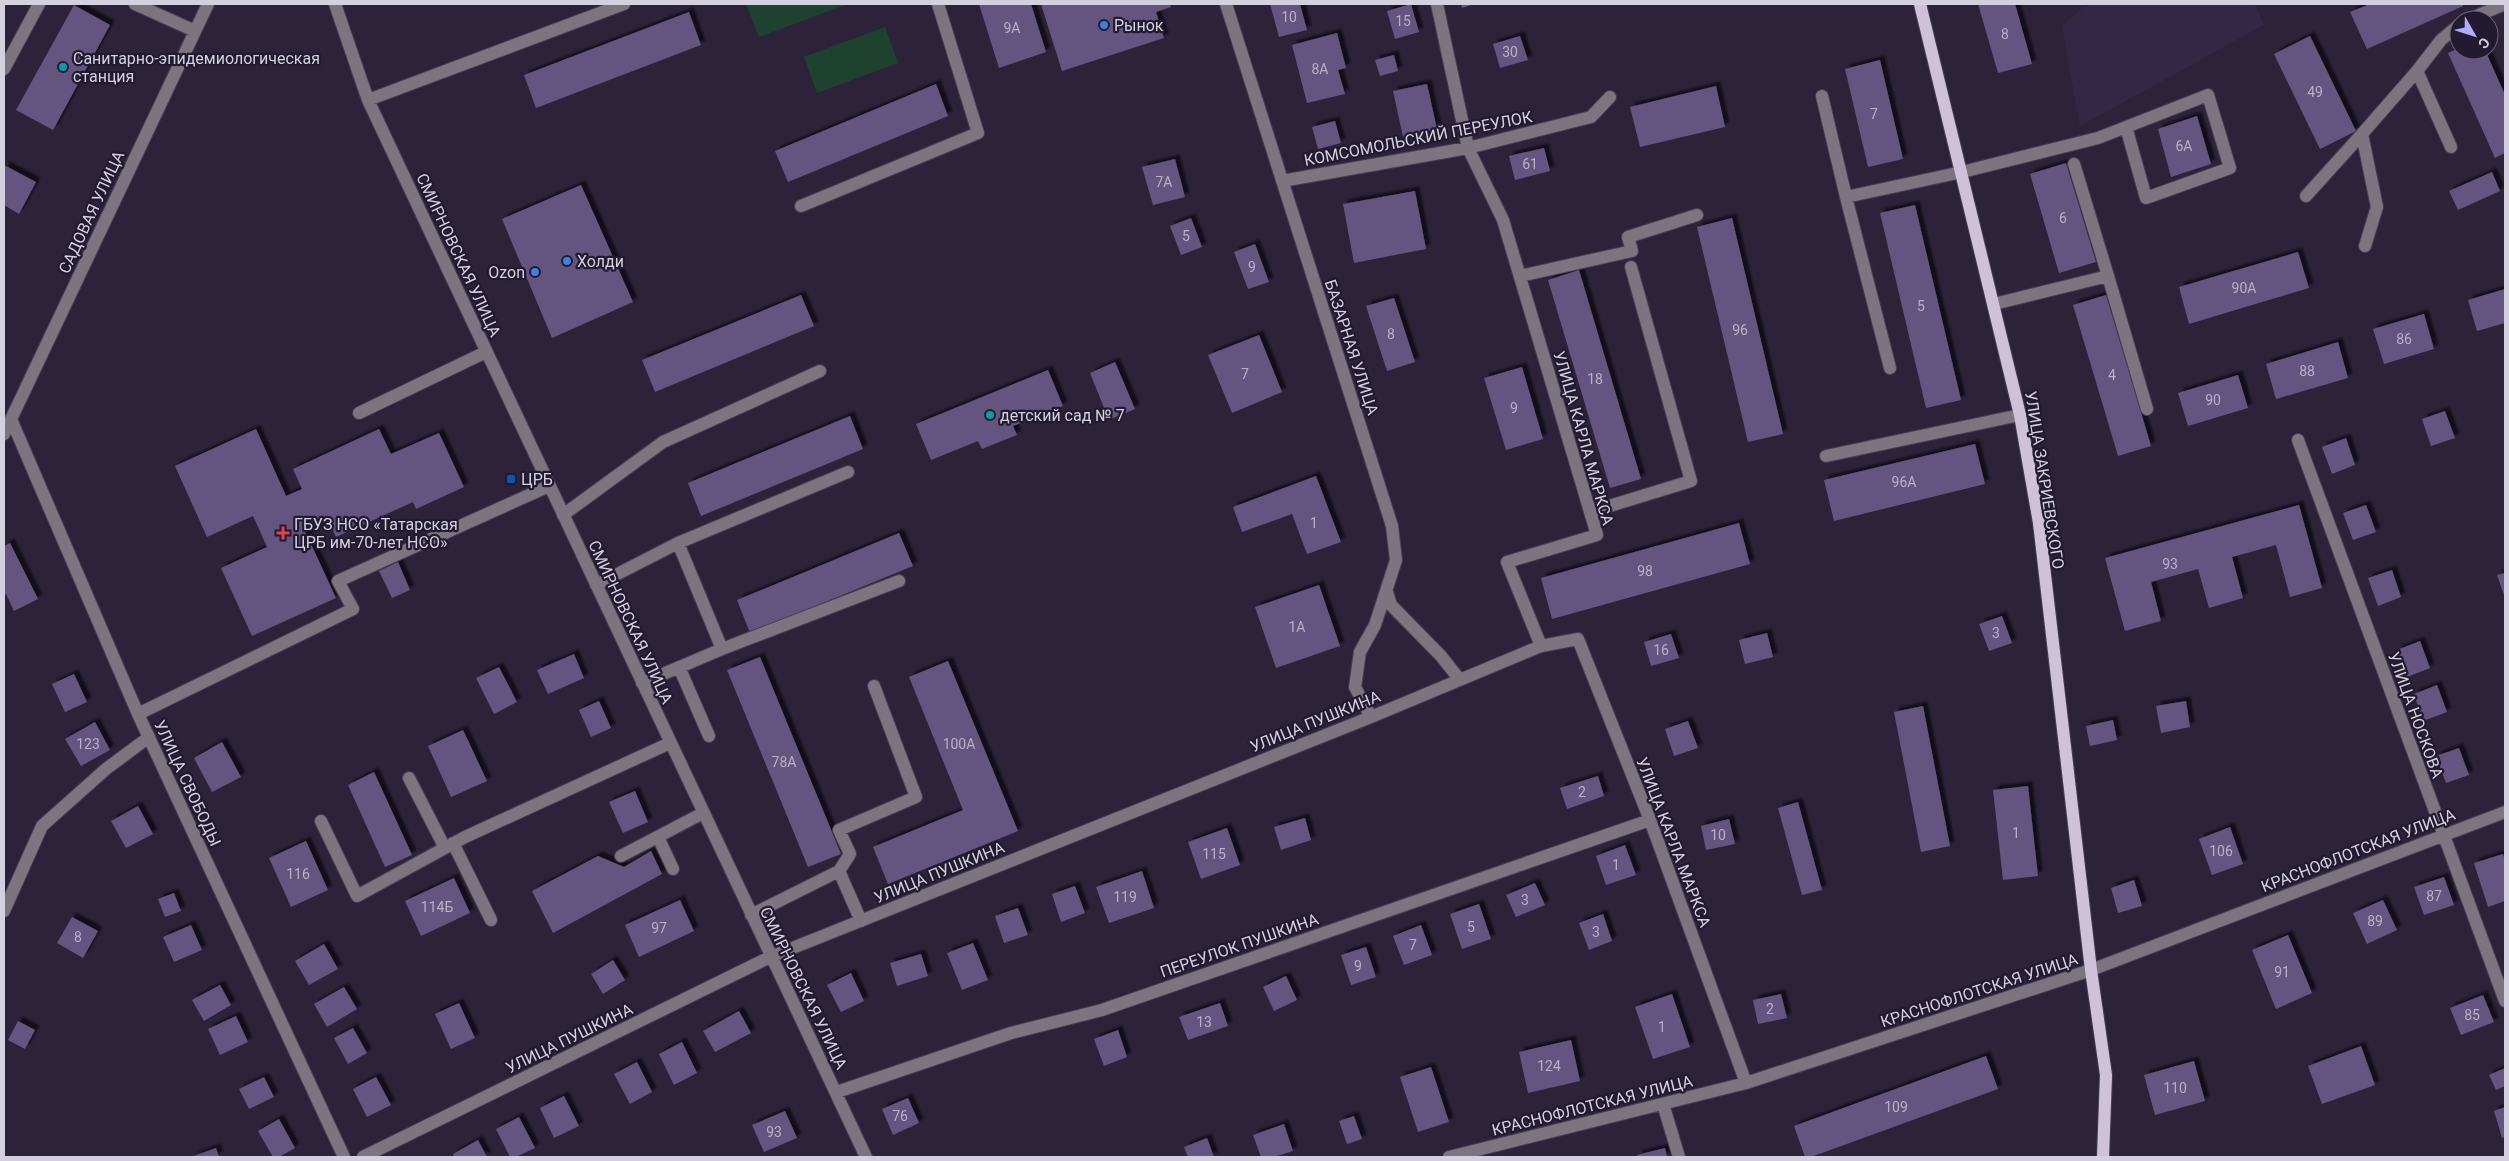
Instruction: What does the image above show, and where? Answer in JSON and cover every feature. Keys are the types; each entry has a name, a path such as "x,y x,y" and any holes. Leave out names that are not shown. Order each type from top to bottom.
{"main road":[{"name":"УЛИЦА ЗАКРИЕВСКОГО","path":"1920,4 2020,415 2039,523 2091,970 2106,1075 2103,1157"}],"street":[{"path":"4,69 39,4"},
{"path":"135,4 195,31"},
{"name":"САДОВАЯ УЛИЦА","path":"4,434 208,4"},
{"name":"СМИРНОВСКАЯ УЛИЦА","path":"335,4 368,100 770,958 837,1092 866,1157"},
{"path":"368,100 624,4"},
{"path":"800,206 978,132 938,4"},
{"name":"БАЗАРНАЯ УЛИЦА","path":"1226,4 1392,526 1396,560 1375,625 1360,652 1355,687 1371,717"},
{"name":"УЛИЦА КАРЛА МАРКСА","path":"1437,4 1468,148 1503,220 1597,535 1507,562 1541,646 1578,640 1650,820 1746,1082"},
{"path":"2491,10 2505,4"},
{"path":"2306,196 2362,134 2441,40 2449,33"},
{"path":"2417,70 2451,148"},
{"path":"1846,197 1962,172 2098,138 2126,127 2208,95 2230,168 2146,198 2126,127"},
{"path":"1822,96 1890,368"},
{"name":"КОМСОМОЛЬСКИЙ ПЕРЕУЛОК","path":"1282,181 1468,148 1591,117 1610,97"},
{"path":"2362,134 2376,207 2365,246"},
{"path":"2074,164 2147,409"},
{"path":"1520,276 1632,251 1628,237 1697,215"},
{"path":"1590,512 1690,481 1631,267"},
{"path":"1994,304 2108,276"},
{"path":"359,413 486,352"},
{"path":"563,515 663,442 820,371"},
{"path":"1826,456 2020,415"},
{"name":"УЛИЦА СВОБОДЫ","path":"11,419 138,714 344,1157"},
{"name":"УЛИЦА НОСКОВА","path":"2298,440 2442,835 2505,1001"},
{"path":"596,585 678,543 848,472"},
{"path":"138,714 353,609 338,581 549,486"},
{"path":"678,543 722,649"},
{"path":"642,683 722,649 899,581"},
{"path":"1387,592 1391,605 1435,649 1460,680"},
{"name":"УЛИЦА ПУШКИНА","path":"362,1157 770,958 1371,717 1541,646"},
{"path":"679,668 709,736"},
{"path":"751,916 838,871 850,854 839,830 916,797 874,686"},
{"path":"4,911 42,826 106,768 149,737"},
{"path":"321,821 357,896 449,845 670,743"},
{"path":"409,778 491,920"},
{"name":"КРАСНОФЛОТСКАЯ УЛИЦА","path":"1449,1157 1746,1082 2091,970 2505,812"},
{"path":"621,856 703,813"},
{"name":"ПЕРЕУЛОК ПУШКИНА","path":"837,1092 1011,1034 1102,1010 1650,820"},
{"path":"658,837 674,869"},
{"path":"838,871 861,921"},
{"path":"1663,1104 1679,1157"}],"shaded area":[{"path":"2087,4 2255,4 2264,25 2080,126 2062,26"}],"green space":[{"path":"746,4 848,4 759,37"},
{"path":"885,27 898,63 817,93 804,57"}],"building":[{"path":"979,4 1031,4 1046,52 999,68"},
{"name":"Рынок","path":"1041,4 1170,4 1171,7 1156,12 1164,38 1062,71"},
{"path":"1270,4 1300,4 1307,30 1279,37"},
{"path":"1411,4 1419,32 1395,39 1387,11"},
{"path":"1461,4 1474,4 1462,8"},
{"path":"1978,4 2015,4 2032,64 1998,73"},
{"path":"2370,4 2462,4 2463,6 2449,10 2449,12 2367,49 2350,12"},
{"name":"Санитарно-эпидемиологическая станция","path":"74,5 110,25 53,130 16,110"},
{"path":"689,12 701,45 536,108 524,75"},
{"path":"1337,33 1346,68 1338,70 1345,94 1307,103 1292,45"},
{"path":"1520,36 1528,60 1500,68 1493,44"},
{"path":"2310,36 2356,131 2320,149 2274,54"},
{"path":"1394,55 1398,71 1380,76 1375,60"},
{"path":"1880,60 1903,159 1868,167 1845,69"},
{"path":"2451,60 2489,60 2505,95 2505,153 2495,158"},
{"path":"936,84 948,116 788,182 775,151"},
{"path":"1427,84 1437,129 1403,137 1393,91"},
{"path":"1716,86 1725,127 1640,147 1630,107"},
{"path":"2197,116 2211,164 2171,177 2158,129"},
{"path":"1335,121 1341,143 1318,149 1312,127"},
{"path":"1544,148 1550,171 1515,180 1509,156"},
{"path":"1175,159 1185,197 1153,205 1142,167"},
{"path":"2066,163 2096,262 2059,273 2030,174"},
{"path":"4,165 36,182 19,214 4,205"},
{"path":"2492,172 2500,191 2458,210 2449,191"},
{"name":"Холди","path":"581,185 633,302 552,338 502,219"},
{"path":"1415,191 1426,249 1354,263 1343,204"},
{"path":"1915,205 1961,400 1926,408 1880,213"},
{"path":"1191,218 1202,247 1181,255 1170,226"},
{"path":"1732,218 1783,434 1748,442 1697,227"},
{"path":"1255,244 1269,282 1248,289 1234,252"},
{"path":"2298,252 2309,288 2189,324 2179,287"},
{"path":"1579,270 1641,479 1610,488 1548,280"},
{"path":"2505,289 2505,323 2477,331 2468,300"},
{"path":"801,295 814,326 655,392 642,360"},
{"path":"2106,295 2151,446 2118,456 2073,305"},
{"path":"1394,298 1415,362 1387,371 1366,306"},
{"path":"2424,314 2434,349 2384,364 2373,329"},
{"path":"1259,335 1282,392 1232,413 1208,355"},
{"path":"2338,342 2348,378 2276,399 2266,364"},
{"path":"1115,362 1135,409 1109,420 1090,373"},
{"path":"1522,367 1543,439 1506,450 1484,378"},
{"name":"детский сад № 7","path":"1048,370 1063,406 1013,426 1017,435 982,449 978,441 931,460 916,424"},
{"path":"2238,375 2248,408 2188,426 2178,393"},
{"path":"2445,411 2455,438 2431,446 2422,419"},
{"path":"850,416 863,449 701,516 688,483"},
{"name":"ГБУЗ НСО «Татарская ЦРБ им-70-лет НСО»","path":"256,429 286,496 302,489 293,469 379,429 391,454 439,433 464,487 416,509 413,502 336,537 328,519 304,529 336,598 252,636 221,568 267,547 253,516 207,537 175,466"},
{"path":"2346,438 2355,465 2332,474 2322,447"},
{"path":"1975,444 1985,484 1834,521 1824,480"},
{"path":"1316,476 1341,542 1307,554 1292,514 1242,532 1233,507"},
{"path":"2299,505 2322,588 2290,597 2276,545 2232,557 2243,598 2209,608 2198,569 2151,582 2161,621 2125,631 2105,558"},
{"path":"2366,505 2376,532 2353,540 2343,513"},
{"path":"1739,523 1750,564 1552,619 1541,578"},
{"path":"899,533 913,566 750,633 737,600"},
{"path":"10,543 38,599 14,611 6,594 4,595 4,546"},
{"path":"398,562 410,590 392,598 379,571"},
{"path":"2392,570 2401,597 2378,606 2368,578"},
{"path":"2505,573 2505,598 2497,575"},
{"path":"1319,585 1340,646 1276,668 1255,607"},
{"path":"2002,616 2012,643 1989,651 1979,624"},
{"path":"1767,633 1773,657 1745,664 1739,640"},
{"path":"1671,634 1679,658 1651,666 1644,642"},
{"path":"2420,641 2430,668 2407,677 2397,650"},
{"path":"574,654 584,678 548,694 537,670"},
{"path":"760,657 841,854 808,867 727,670"},
{"path":"948,661 1018,831 888,884 873,847 963,810 909,677"},
{"path":"499,667 517,702 494,714 476,678"},
{"path":"74,674 87,702 65,712 52,684"},
{"path":"2437,685 2447,712 2423,721 2414,694"},
{"path":"599,701 611,728 591,737 579,710"},
{"path":"2186,701 2190,727 2161,733 2156,706"},
{"path":"1923,706 1950,846 1921,852 1894,712"},
{"path":"2113,720 2117,740 2090,746 2086,726"},
{"path":"1688,721 1698,748 1674,756 1665,729"},
{"path":"95,722 110,750 81,766 65,739"},
{"path":"463,730 487,781 451,797 428,746"},
{"path":"222,742 241,777 212,792 194,758"},
{"path":"2459,748 2469,775 2446,783 2436,756"},
{"path":"374,772 412,855 385,867 348,785"},
{"path":"1598,776 1604,796 1567,809 1560,788"},
{"path":"2028,786 2038,876 2003,880 1993,790"},
{"path":"635,791 648,822 623,833 609,802"},
{"path":"1798,802 1822,890 1802,895 1778,808"},
{"path":"138,806 153,834 126,848 111,821"},
{"path":"1305,818 1311,840 1281,850 1274,827"},
{"path":"1729,819 1735,844 1706,850 1701,826"},
{"path":"2230,827 2243,864 2212,875 2199,839"},
{"path":"1227,828 1240,865 1201,879 1188,842"},
{"path":"306,841 328,890 291,907 269,858"},
{"path":"1625,845 1636,875 1606,885 1596,856"},
{"path":"651,851 662,874 553,933 532,891 598,856 624,867"},
{"path":"2503,854 2505,861 2505,901 2488,907 2474,863"},
{"path":"1142,871 1154,908 1109,923 1096,887"},
{"path":"2444,877 2454,905 2424,915 2414,887"},
{"path":"454,878 470,913 421,936 405,901"},
{"path":"2134,880 2142,906 2118,913 2111,888"},
{"path":"1535,883 1545,905 1516,917 1506,895"},
{"path":"1075,886 1085,913 1061,922 1052,894"},
{"path":"174,893 181,911 165,917 158,899"},
{"path":"680,900 694,931 639,957 625,925"},
{"path":"2383,900 2397,930 2367,944 2353,913"},
{"path":"1479,904 1491,939 1462,949 1450,914"},
{"path":"1018,908 1028,935 1004,943 995,916"},
{"path":"1603,914 1612,941 1589,950 1579,923"},
{"path":"72,917 98,931 83,958 57,943"},
{"path":"191,925 202,950 174,962 163,937"},
{"path":"1421,925 1432,955 1404,965 1393,936"},
{"path":"2288,935 2312,993 2276,1009 2252,950"},
{"path":"973,943 988,980 962,990 947,953"},
{"path":"324,944 338,969 309,985 295,961"},
{"path":"1366,947 1376,977 1351,985 1341,955"},
{"path":"921,954 928,976 897,986 890,963"},
{"path":"613,960 625,980 603,994 591,974"},
{"path":"851,973 864,1001 841,1012 827,985"},
{"path":"1286,976 1297,1000 1274,1011 1263,987"},
{"path":"220,985 231,1005 204,1021 192,1000"},
{"path":"344,987 357,1009 327,1027 314,1004"},
{"path":"1672,994 1690,1047 1653,1059 1635,1007"},
{"path":"1781,994 1787,1018 1758,1024 1753,1000"},
{"path":"2483,995 2494,1022 2461,1035 2450,1008"},
{"path":"459,1003 475,1038 451,1049 435,1014"},
{"path":"1220,1003 1228,1026 1188,1040 1179,1017"},
{"path":"739,1011 751,1033 715,1052 703,1031"},
{"path":"236,1016 248,1042 220,1055 208,1029"},
{"path":"18,1021 35,1030 25,1049 8,1040"},
{"path":"353,1028 367,1053 348,1064 334,1038"},
{"path":"1118,1030 1127,1057 1104,1066 1094,1039"},
{"path":"1571,1040 1580,1081 1528,1093 1519,1052"},
{"path":"682,1042 697,1073 674,1085 659,1054"},
{"path":"2361,1046 2375,1085 2322,1104 2308,1066"},
{"path":"1986,1056 1998,1089 1811,1157 1805,1157 1794,1126"},
{"path":"2194,1061 2205,1101 2155,1115 2144,1075"},
{"path":"637,1062 652,1092 630,1104 614,1074"},
{"path":"1431,1067 1449,1122 1418,1132 1400,1077"},
{"path":"2505,1068 2505,1086 2496,1090 2489,1075"},
{"path":"264,1077 274,1097 249,1109 239,1089"},
{"path":"376,1077 391,1105 367,1117 353,1089"},
{"path":"564,1096 579,1126 554,1138 540,1108"},
{"path":"908,1098 919,1123 893,1135 882,1109"},
{"path":"2505,1107 2505,1137 2502,1138 2494,1111"},
{"path":"785,1111 797,1138 764,1152 752,1125"},
{"path":"1354,1116 1362,1139 1347,1144 1339,1121"},
{"path":"519,1117 535,1148 516,1157 510,1157 496,1129"},
{"path":"279,1119 295,1148 279,1157 273,1157 258,1131"},
{"path":"1284,1124 1293,1151 1274,1157 1261,1157 1253,1135"},
{"path":"1207,1138 1214,1157 1188,1157 1184,1147"},
{"path":"478,1140 487,1157 454,1157 453,1154"},
{"path":"216,1148 219,1157 191,1157"},
{"path":"1665,1148 1667,1157 1638,1157 1637,1155"}],"place":[{"name":"Рынок","path":"1104,25"},
{"name":"Санитарно-эпидемиологическая станция","path":"63,67"},
{"name":"Холди","path":"567,261"},
{"name":"Ozon","path":"535,272"},
{"name":"детский сад № 7","path":"990,415"},
{"name":"ЦРБ","path":"511,479"},
{"name":"ГБУЗ НСО «Татарская ЦРБ им-70-лет НСО»","path":"283,533"}]}
